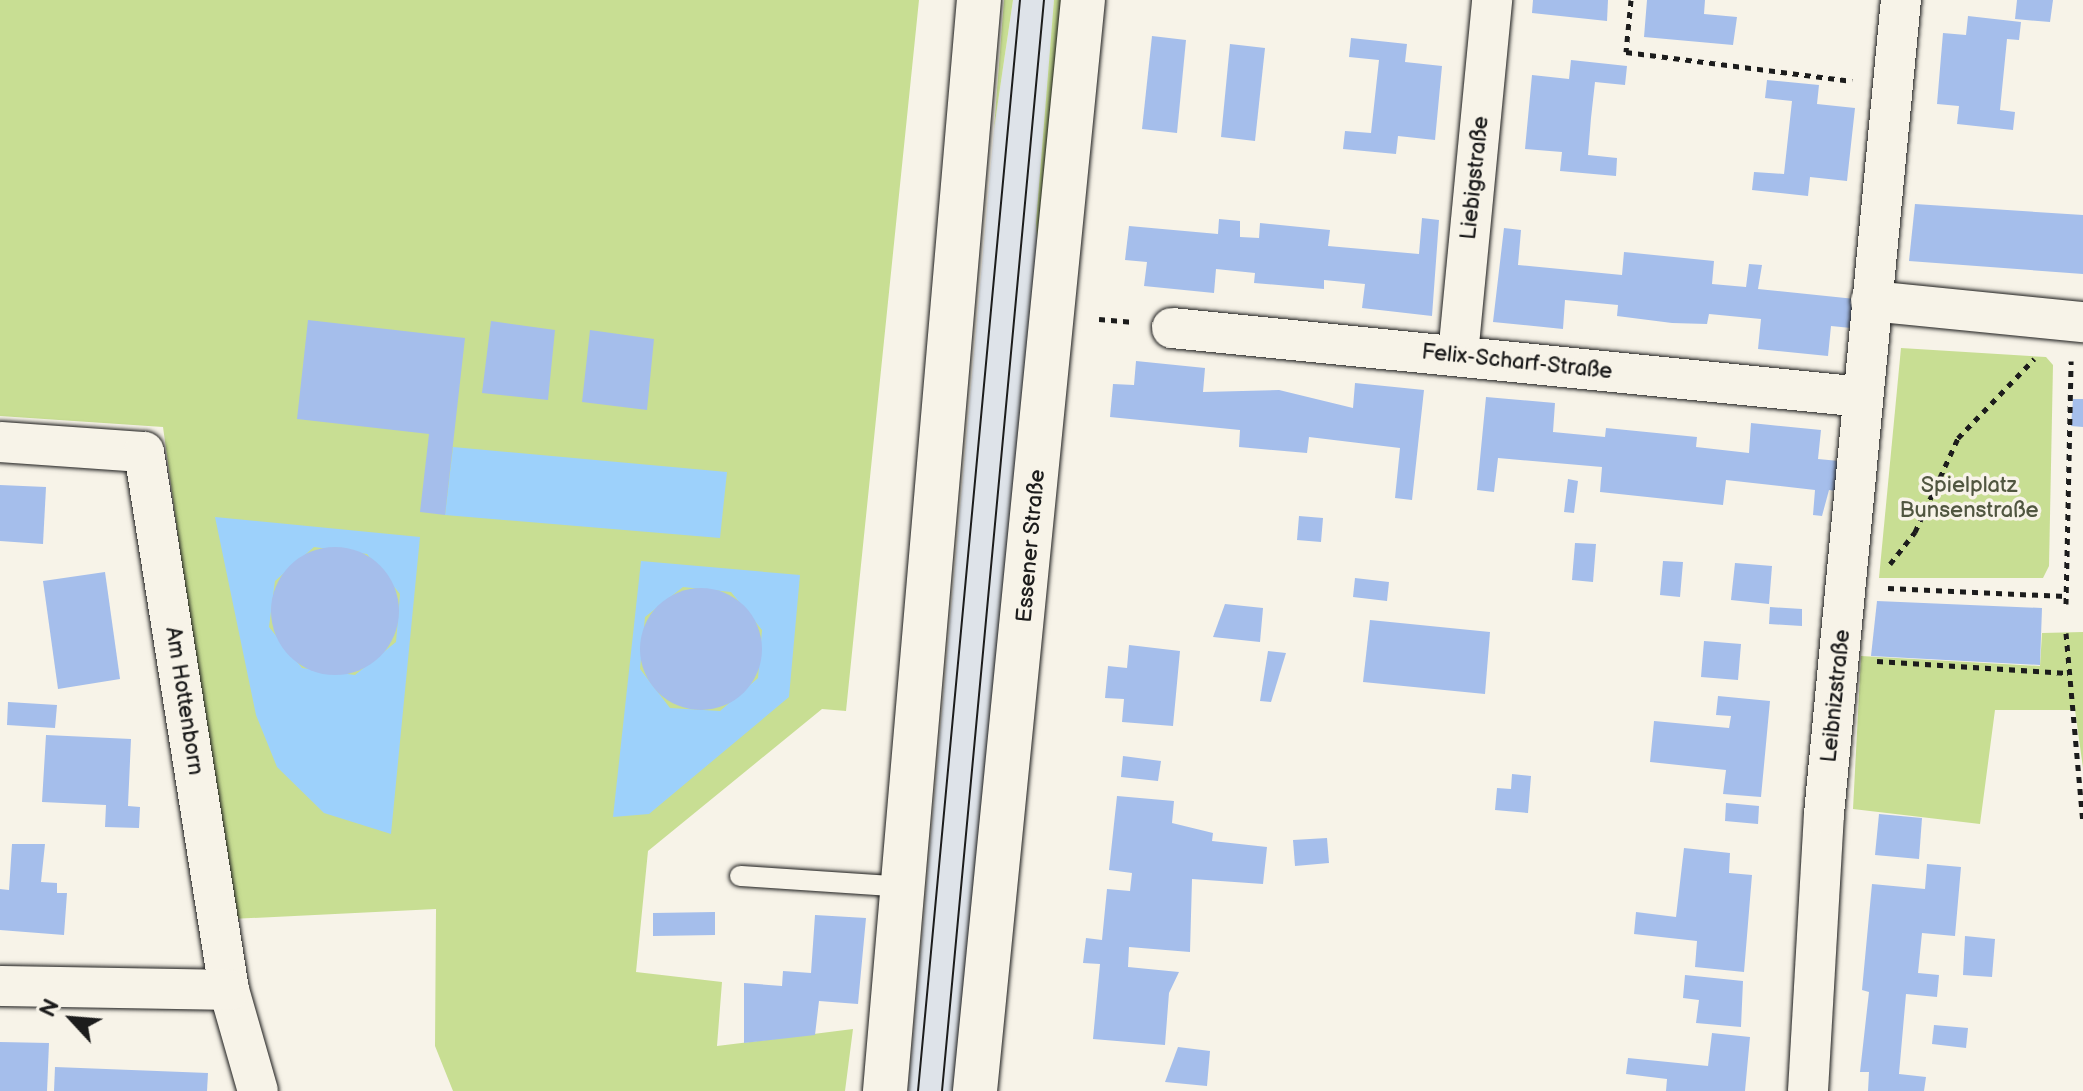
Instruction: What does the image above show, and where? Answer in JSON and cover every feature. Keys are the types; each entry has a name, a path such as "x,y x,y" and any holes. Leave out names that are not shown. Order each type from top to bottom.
{"main road":[{"path":"885,1091 979,0"},
{"name":"Essener Straße","path":"975,1091 1083,0"}],"street":[{"name":"Liebigstraße","path":"1458,355 1492,0"},
{"name":"Leibnizstraße","path":"1808,1091 1840,659 1860,586 1863,397 1901,0"},
{"path":"1871,301 2065,321"},
{"name":"Felix-Scharf-Straße","path":"1172,328 1863,397"},
{"name":"Am Hottenborn","path":"0,442 144,452 229,990 258,1091"},
{"path":"0,986 229,990"}],"lane":[{"path":"740,876 904,887"}],"path":[{"path":"1631,0 1626,52 1893,86"},
{"path":"1860,586 1915,532 1958,438 2037,357 2065,321"},
{"path":"2065,321 2066,604"},
{"path":"1860,586 2066,596"},
{"path":"2066,633 2083,824"},
{"path":"1840,659 2068,673"}],"shaded area":[{"path":"1013,0 1054,0 1039,260 954,1091 908,1091 994,129"}],"green space":[{"path":"0,0 919,0 846,711 822,709 648,851 636,972 722,982 717,1046 853,1029 845,1091 453,1091 435,1046 436,909 231,919 163,427 0,416"},
{"path":"1004,0 1013,0 994,129"},
{"path":"1054,0 1063,0 1039,260 1036,223"},
{"name":"Spielplatz Bunsenstraße","path":"1901,348 2046,357 2053,365 2049,566 2043,578 1879,578"},
{"path":"2083,632 2083,768 2075,710 1995,710 1980,824 1853,809 1861,656 2040,666 2042,633"}],"water":[{"path":"453,447 727,472 720,538 445,515"},
{"path":"215,517 420,537 391,834 324,813 277,767 256,715","holes":["314,547 367,554 400,594 396,642 355,675 302,668 269,627 275,581"]},
{"path":"641,561 800,575 789,697 649,814 613,817","holes":["683,587 731,592 762,630 758,678 720,711 670,708 640,669 645,617"]}],"building":[{"path":"1533,0 1608,0 1607,21 1532,13"},
{"path":"1647,0 1705,0 1704,14 1737,17 1733,45 1644,37"},
{"path":"2017,0 2053,0 2050,22 2015,19"},
{"path":"1968,16 2021,22 2019,40 2007,39 2000,110 2015,112 2013,130 1957,124 1959,106 1937,104 1943,33 1966,35"},
{"path":"1152,36 1186,40 1177,133 1142,129"},
{"path":"1351,38 1407,44 1405,62 1442,66 1435,140 1398,136 1396,154 1343,149 1345,131 1371,133 1379,60 1349,57"},
{"path":"1230,44 1265,48 1255,141 1221,137"},
{"path":"1571,60 1627,66 1625,85 1595,82 1591,118 1588,155 1617,158 1616,176 1560,171 1562,152 1525,149 1532,75 1569,79"},
{"path":"1767,80 1819,85 1817,104 1855,108 1847,181 1810,177 1808,196 1752,190 1754,172 1784,174 1792,101 1765,98"},
{"path":"1915,204 2083,215 2083,274 1909,261"},
{"path":"1422,218 1439,220 1432,316 1362,308 1365,284 1324,280 1324,289 1254,283 1255,273 1216,269 1214,293 1144,286 1147,262 1125,260 1129,226 1218,234 1219,219 1240,221 1240,237 1259,238 1260,223 1330,230 1328,246 1419,254"},
{"path":"1504,228 1521,230 1518,265 1622,275 1624,252 1714,261 1712,284 1746,287 1749,264 1762,265 1758,289 1855,299 1851,328 1831,326 1828,356 1758,349 1761,319 1709,314 1707,324 1672,323 1617,316 1618,305 1565,300 1563,329 1493,322"},
{"path":"308,320 465,338 445,515 420,512 429,434 297,419"},
{"path":"491,321 555,330 548,400 482,393"},
{"path":"590,330 654,339 647,410 582,402"},
{"path":"1136,361 1205,368 1203,392 1279,390 1353,408 1355,383 1424,390 1412,500 1395,498 1400,448 1309,437 1307,453 1239,447 1240,430 1110,417 1113,384 1134,385"},
{"path":"1486,397 1555,403 1553,432 1605,437 1606,428 1697,437 1696,447 1749,453 1751,423 1821,430 1818,459 1839,461 1836,491 1829,490 1822,516 1813,515 1815,490 1726,480 1723,505 1600,492 1602,467 1498,458 1494,492 1477,490"},
{"path":"2073,399 2083,399 2083,427 2071,426"},
{"path":"1568,479 1578,481 1574,513 1564,512"},
{"path":"0,485 46,487 43,544 0,541"},
{"path":"1299,516 1323,518 1321,542 1297,540"},
{"path":"1575,543 1596,544 1593,582 1572,580"},
{"path":"335,547 359,552 380,566 394,587 399,611 394,635 380,656 359,670 335,675 311,670 290,656 276,635 271,611 276,587 290,566 311,552"},
{"path":"1663,561 1683,562 1680,597 1660,595"},
{"path":"1735,563 1772,566 1769,604 1731,600"},
{"path":"105,572 120,679 58,689 43,581"},
{"path":"1355,578 1389,582 1387,601 1353,597"},
{"path":"701,588 724,592 744,606 758,626 762,649 758,672 744,692 724,706 701,710 678,706 658,692 644,672 640,649 644,626 658,606 678,592"},
{"path":"1877,601 2042,608 2040,665 1871,656"},
{"path":"1225,604 1263,608 1260,642 1213,637"},
{"path":"1770,607 1802,609 1802,626 1769,624"},
{"path":"1370,620 1490,632 1485,694 1363,682"},
{"path":"1704,641 1741,644 1738,680 1701,677"},
{"path":"1129,645 1180,651 1173,726 1122,722 1124,699 1105,698 1108,666 1127,668"},
{"path":"1268,651 1286,653 1271,702 1260,701"},
{"path":"1718,696 1770,701 1761,797 1723,794 1726,770 1650,762 1654,721 1729,728 1731,716 1716,715"},
{"path":"8,702 57,705 55,728 7,725"},
{"path":"46,735 131,739 128,806 140,807 139,828 105,827 106,805 42,802"},
{"path":"1123,756 1161,761 1158,781 1121,777"},
{"path":"1512,774 1531,776 1528,813 1495,810 1497,788 1511,789"},
{"path":"1117,796 1174,801 1172,823 1213,833 1212,841 1267,847 1263,884 1192,879 1190,952 1129,947 1128,967 1179,972 1169,993 1165,1045 1093,1039 1100,964 1083,963 1086,938 1102,940 1107,889 1130,891 1132,873 1109,870"},
{"path":"1726,803 1759,806 1758,824 1725,821"},
{"path":"1879,814 1922,818 1919,859 1875,855"},
{"path":"1327,838 1329,863 1295,866 1293,840"},
{"path":"12,844 45,844 41,882 57,883 57,893 67,893 64,935 0,930 0,889 9,890"},
{"path":"1684,848 1730,853 1729,873 1752,875 1744,972 1695,967 1697,941 1634,934 1636,912 1676,917"},
{"path":"1927,864 1961,867 1955,936 1922,933 1918,973 1939,975 1937,997 1906,994 1899,1074 1926,1077 1924,1091 1868,1091 1869,1072 1860,1072 1869,992 1862,990 1872,884 1925,889"},
{"path":"715,912 715,935 653,936 653,913"},
{"path":"815,915 866,918 858,1004 819,1001 815,1035 744,1043 744,983 782,986 783,971 811,973"},
{"path":"1965,936 1995,939 1992,977 1963,975"},
{"path":"1685,975 1743,981 1741,1027 1696,1023 1699,1000 1683,998"},
{"path":"1934,1025 1968,1028 1966,1048 1932,1044"},
{"path":"1712,1033 1750,1037 1745,1091 1666,1091 1667,1079 1626,1074 1628,1058 1708,1066"},
{"path":"0,1042 49,1043 47,1091 0,1091"},
{"path":"1178,1047 1210,1051 1207,1086 1165,1082"},
{"path":"55,1067 208,1073 207,1091 54,1091"}],"tram line":[{"path":"918,1091 1020,0"},
{"path":"942,1091 1044,0"}]}
